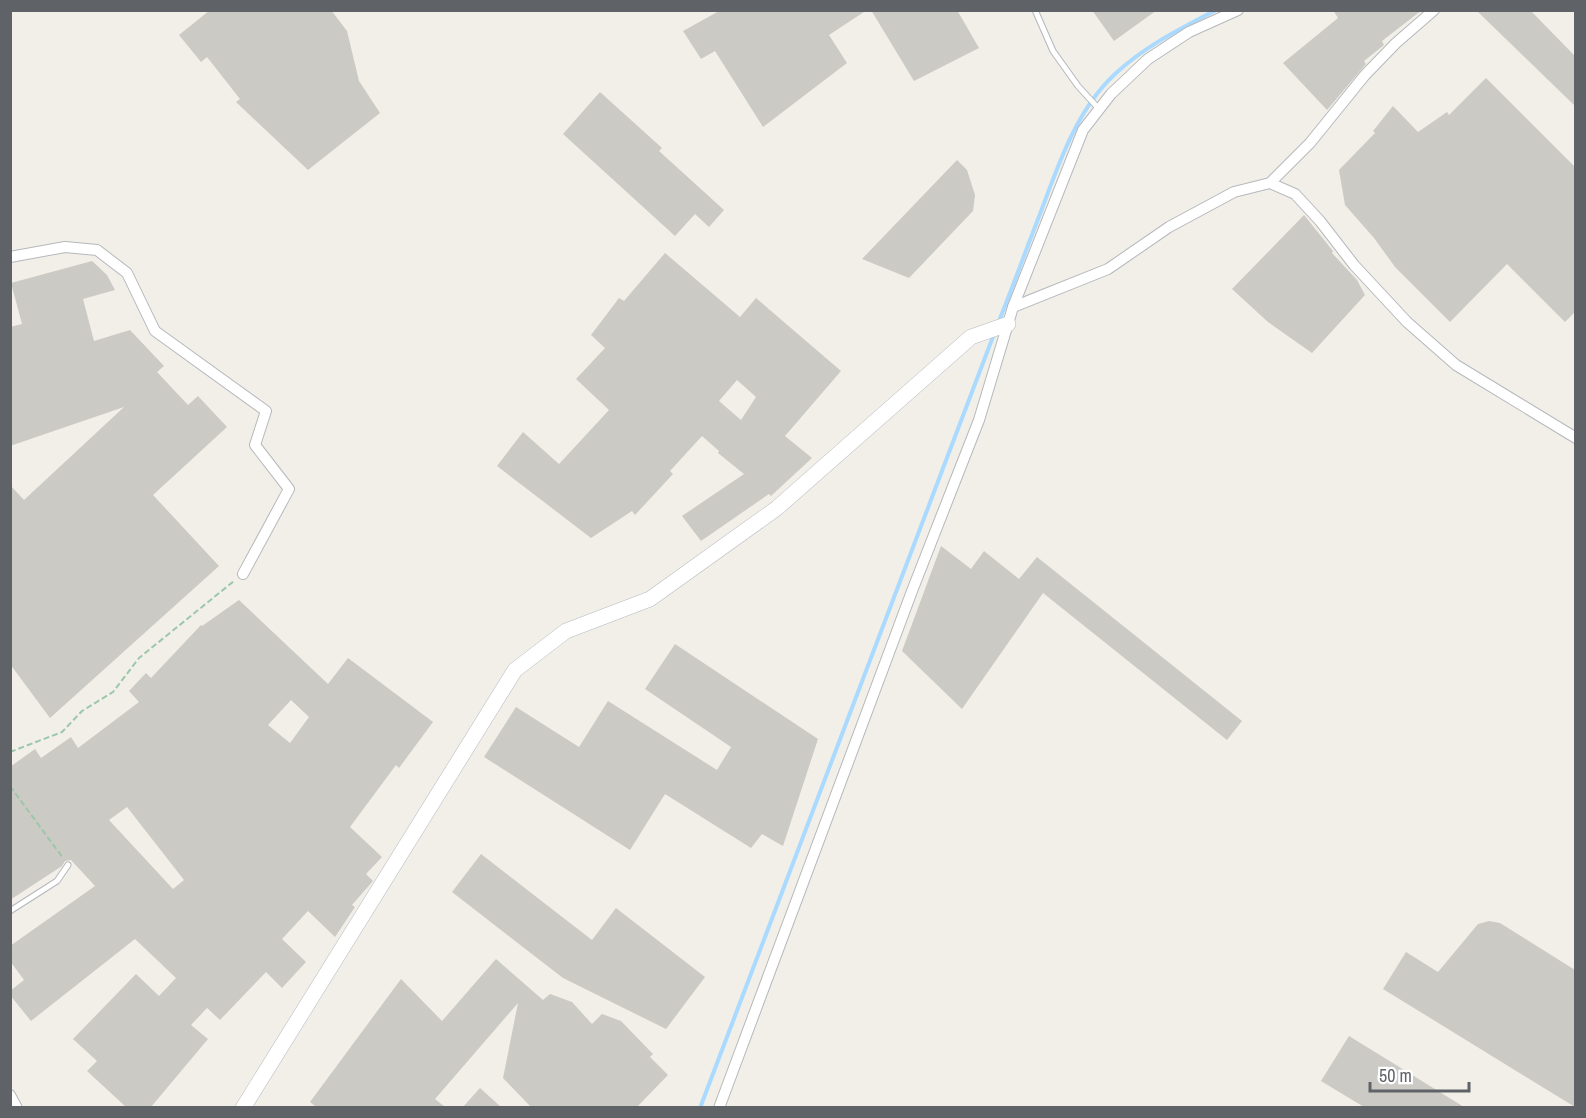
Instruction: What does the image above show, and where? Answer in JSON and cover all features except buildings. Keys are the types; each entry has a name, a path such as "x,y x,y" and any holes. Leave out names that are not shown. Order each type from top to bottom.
{"street":[{"path":"719,1107 912,591 979,420 1013,308 1083,130 1098,107 1148,59 1189,32 1238,10"},
{"path":"1013,308 1108,269 1169,228 1234,192 1270,183 1310,143 1365,75 1396,43 1434,10"},
{"path":"1270,183 1295,194 1320,221 1354,265 1407,322 1456,365 1575,438"},
{"path":"10,257 65,247 97,250 127,273 155,331 266,411 255,445 289,489 243,574"},
{"path":"243,1107 514,670 566,631 650,599 777,508 971,337 1008,324"},
{"path":"10,1095 17,1107"}],"lane":[{"path":"1035,10 1053,51 1078,86 1098,107"},
{"path":"10,911 57,881 68,865"}],"path":[{"path":"10,752 62,732 82,711 113,692 139,658 243,574"},
{"path":"10,786 68,865"}],"waterway":[{"path":"999,321 1061,158 1089,104 1101,88 1138,55 1216,10"},
{"path":"700,1108 994,334"}]}
